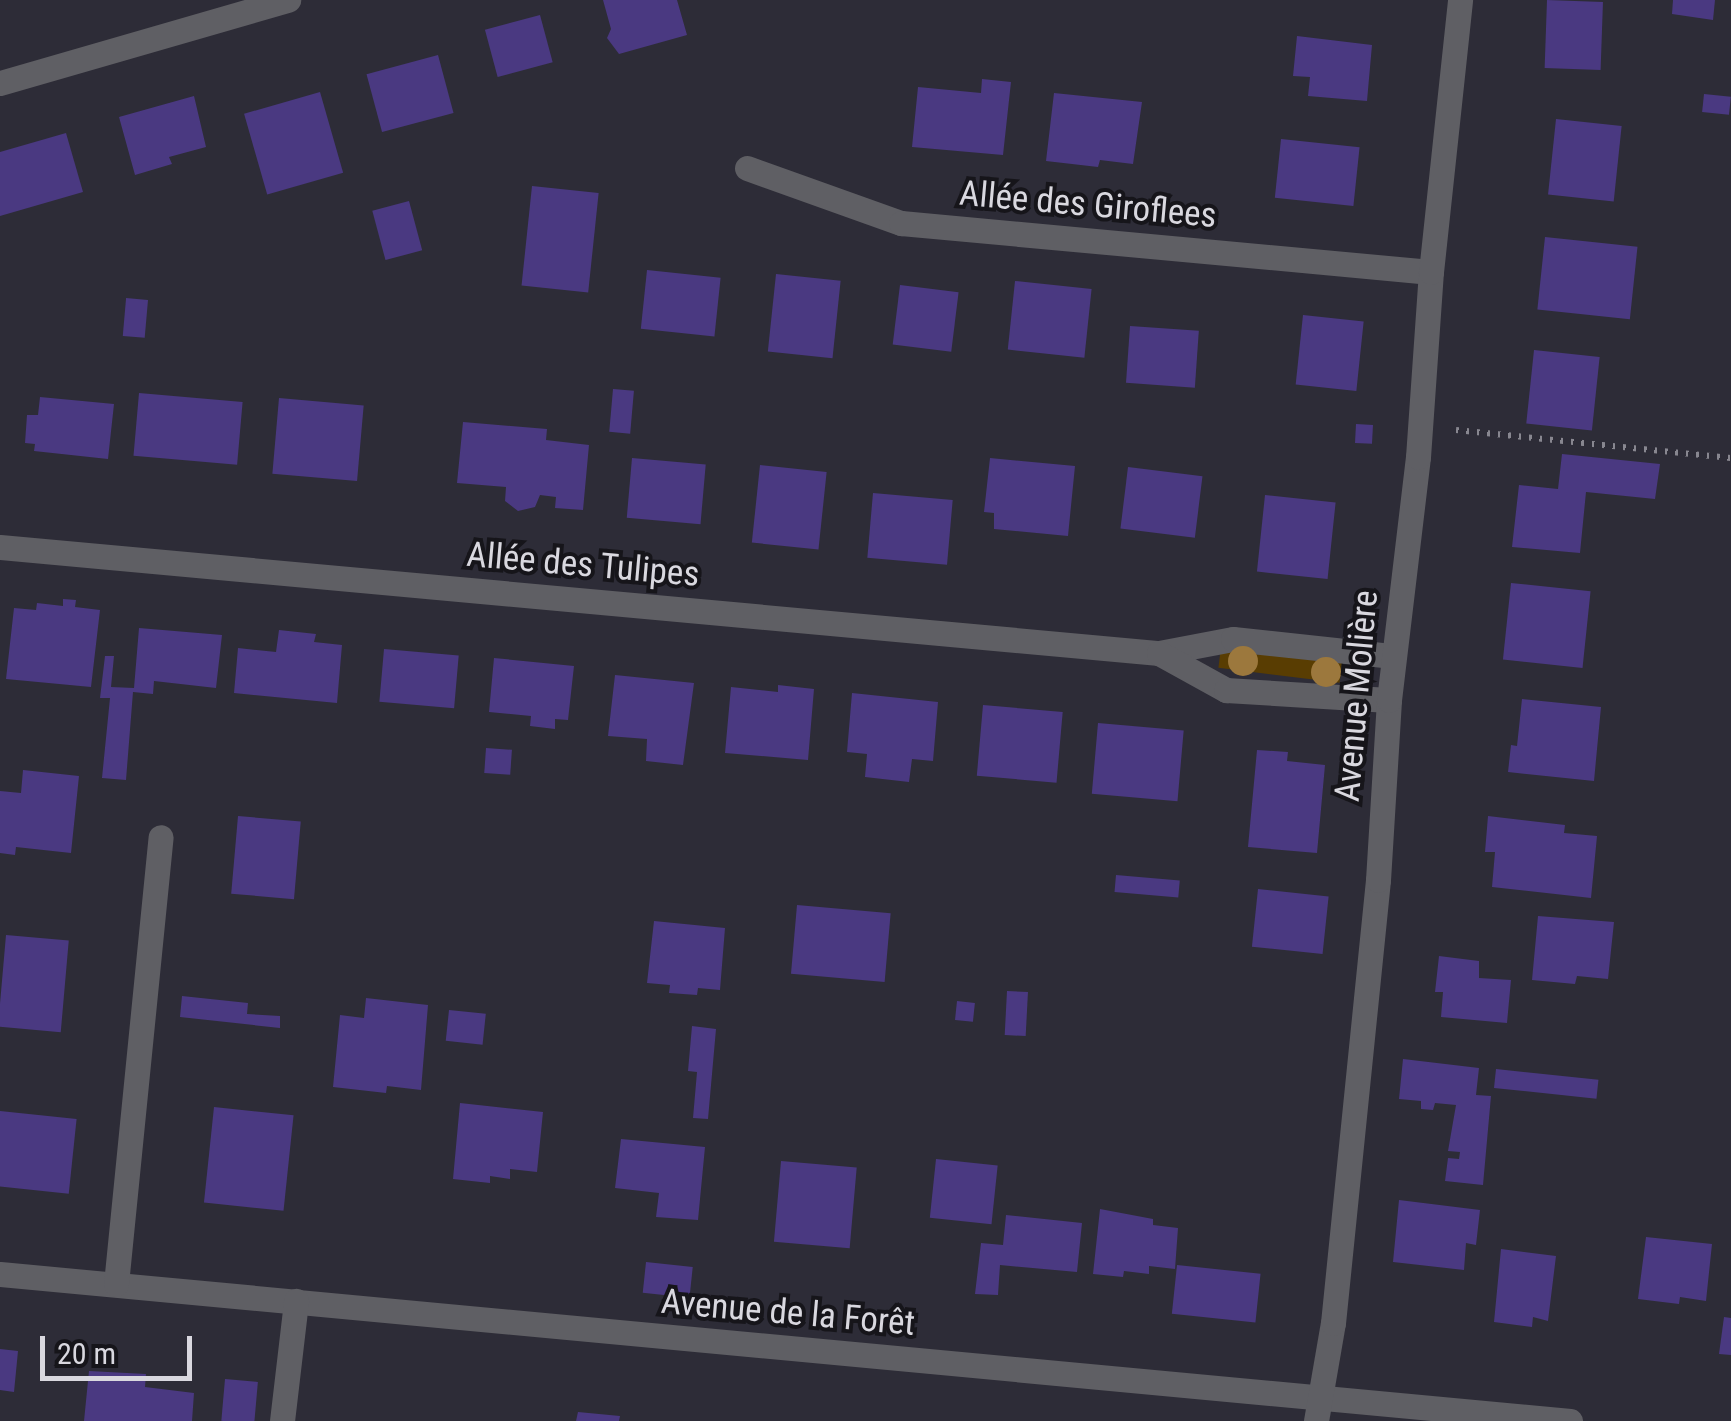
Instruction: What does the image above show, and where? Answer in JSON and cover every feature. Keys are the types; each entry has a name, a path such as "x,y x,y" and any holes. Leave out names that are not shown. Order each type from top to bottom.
{"street":[{"path":"0,83 288,0"},
{"name":"Avenue Molière","path":"1318,1410 1333,1323 1374,919 1393,656 1420,427 1431,272 1460,0"},
{"name":"Allée des Giroflees","path":"747,168 901,222 1431,272"},
{"name":"Allée des Tulipes","path":"0,547 1159,652 1232,639 1393,656"},
{"name":"Allée des Tulipes","path":"1159,652 1226,690 1389,700"},
{"path":"116,1284 161,837"},
{"name":"Avenue de la Forêt","path":"0,1274 296,1301 1318,1410 1570,1421"},
{"path":"282,1421 296,1301"}],"path":[{"path":"1420,427 1731,458"}],"shaded area":[{"path":"1221,647 1342,662 1340,683 1218,668"}],"building":[{"path":"603,0 677,0 687,35 619,54 607,38 611,29"},
{"path":"1547,0 1603,2 1601,70 1545,68"},
{"path":"1673,0 1715,0 1713,20 1672,14"},
{"path":"540,15 553,62 498,77 485,30"},
{"path":"1297,36 1372,45 1367,101 1308,96 1310,77 1293,76"},
{"path":"438,55 454,113 382,132 367,74"},
{"path":"982,79 1011,82 1003,155 912,147 918,87 981,93"},
{"path":"320,92 343,173 267,195 244,114"},
{"path":"1054,93 1142,102 1133,164 1100,160 1098,167 1046,161"},
{"path":"1704,94 1731,97 1729,115 1702,112"},
{"path":"194,96 206,147 169,157 172,164 135,175 119,117"},
{"path":"1556,119 1622,126 1614,201 1548,195"},
{"path":"66,133 83,192 0,216 0,152"},
{"path":"1281,139 1360,147 1353,206 1275,198"},
{"path":"532,186 599,193 588,292 522,285"},
{"path":"409,201 422,250 385,260 372,211"},
{"path":"1545,237 1637,247 1630,319 1537,310"},
{"path":"647,270 721,278 714,336 641,329"},
{"path":"776,274 841,281 832,358 768,352"},
{"path":"1015,281 1092,289 1084,358 1008,350"},
{"path":"900,285 959,292 951,352 893,345"},
{"path":"126,298 148,300 145,338 123,336"},
{"path":"1303,315 1364,321 1356,391 1296,385"},
{"path":"1130,326 1199,331 1195,388 1126,383"},
{"path":"1534,350 1600,357 1592,430 1526,424"},
{"path":"613,389 634,391 630,434 609,432"},
{"path":"139,393 243,402 237,465 134,456"},
{"path":"40,397 114,404 108,459 34,451 35,444 25,443 27,415 38,415"},
{"path":"279,398 364,405 357,481 272,474"},
{"path":"463,422 547,429 546,440 589,445 583,510 555,508 556,497 540,495 535,507 518,511 505,501 506,487 457,483"},
{"path":"1356,424 1373,425 1372,444 1355,443"},
{"path":"1562,454 1660,464 1655,499 1586,492 1580,553 1512,547 1519,485 1558,489"},
{"path":"632,458 706,464 700,524 627,518"},
{"path":"990,458 1075,466 1068,536 994,529 994,513 984,512"},
{"path":"760,465 827,472 818,550 752,543"},
{"path":"1128,467 1202,476 1195,538 1120,529"},
{"path":"873,493 953,500 947,565 867,558"},
{"path":"1265,495 1336,502 1328,579 1257,572"},
{"path":"1511,583 1591,591 1583,668 1503,660"},
{"path":"63,599 76,600 75,607 100,610 91,687 6,679 14,608 36,610 37,603 63,606"},
{"path":"139,628 222,635 216,688 154,681 153,694 133,692 126,780 102,778 110,698 100,698 105,656 114,656 111,687 134,688"},
{"path":"279,630 316,634 314,642 342,645 337,703 234,693 238,648 276,652"},
{"path":"384,649 459,656 454,708 379,702"},
{"path":"494,658 574,666 568,720 555,719 555,729 530,726 531,716 489,712"},
{"path":"615,675 694,683 683,765 646,761 647,739 608,736"},
{"path":"778,685 814,689 808,760 725,753 731,687 778,692"},
{"path":"852,693 938,702 933,761 912,759 909,782 865,777 867,754 847,752"},
{"path":"1522,699 1601,707 1594,781 1508,772 1511,745 1517,746"},
{"path":"983,705 1063,712 1057,783 977,776"},
{"path":"1098,723 1184,730 1177,801 1092,794"},
{"path":"486,748 512,750 510,775 484,773"},
{"path":"1257,750 1288,752 1287,761 1325,765 1317,853 1248,847"},
{"path":"23,770 79,776 71,853 16,847 15,855 0,853 0,791 21,793"},
{"path":"238,816 301,821 294,899 231,894"},
{"path":"1488,816 1565,825 1564,833 1597,836 1591,898 1492,887 1495,852 1485,852"},
{"path":"1116,875 1180,881 1178,898 1115,892"},
{"path":"1258,889 1329,896 1323,954 1252,947"},
{"path":"797,905 891,913 885,982 791,974"},
{"path":"1538,916 1614,922 1608,979 1577,976 1575,984 1532,980"},
{"path":"654,921 725,928 720,990 698,988 697,995 669,993 670,985 647,983"},
{"path":"6,935 69,940 61,1032 0,1027"},
{"path":"1439,956 1479,961 1479,978 1511,980 1507,1023 1441,1017 1443,992 1435,992"},
{"path":"1007,991 1028,992 1026,1036 1005,1035"},
{"path":"182,996 248,1003 247,1014 280,1016 280,1028 180,1017"},
{"path":"366,998 428,1005 421,1090 387,1086 386,1093 333,1087 340,1015 364,1018"},
{"path":"957,1001 975,1003 973,1022 955,1020"},
{"path":"449,1010 486,1014 483,1045 446,1041"},
{"path":"692,1026 716,1029 708,1119 693,1118 697,1072 688,1071"},
{"path":"1403,1059 1479,1068 1476,1095 1491,1096 1483,1185 1445,1181 1448,1158 1459,1159 1460,1152 1448,1151 1456,1105 1435,1103 1433,1110 1421,1109 1421,1101 1399,1099"},
{"path":"1496,1069 1598,1080 1596,1099 1494,1088"},
{"path":"460,1103 543,1112 537,1172 510,1169 510,1179 490,1176 490,1183 453,1179"},
{"path":"214,1107 294,1115 284,1211 204,1202"},
{"path":"0,1111 77,1119 69,1194 0,1186"},
{"path":"621,1139 705,1147 698,1220 656,1217 659,1193 615,1188"},
{"path":"936,1159 998,1165 991,1224 930,1218"},
{"path":"781,1161 857,1168 850,1248 774,1242"},
{"path":"1399,1200 1480,1210 1476,1245 1466,1243 1464,1270 1393,1262"},
{"path":"1100,1209 1153,1219 1153,1225 1178,1228 1175,1269 1149,1266 1149,1274 1124,1271 1123,1277 1093,1274"},
{"path":"1006,1215 1082,1223 1077,1272 1000,1265 998,1295 975,1294 981,1243 1003,1245"},
{"path":"1646,1237 1712,1244 1706,1301 1680,1297 1679,1304 1638,1299"},
{"path":"1501,1249 1556,1256 1548,1321 1533,1317 1532,1327 1494,1322"},
{"path":"646,1262 693,1267 690,1298 643,1293"},
{"path":"1177,1265 1261,1274 1255,1323 1172,1314"},
{"path":"1724,1317 1731,1318 1731,1355 1719,1354"},
{"path":"0,1349 18,1351 14,1392 0,1390"},
{"path":"89,1371 146,1374 145,1387 194,1393 192,1421 84,1421"},
{"path":"225,1379 258,1382 254,1421 221,1421"},
{"path":"578,1412 620,1416 619,1421 576,1421"}]}
